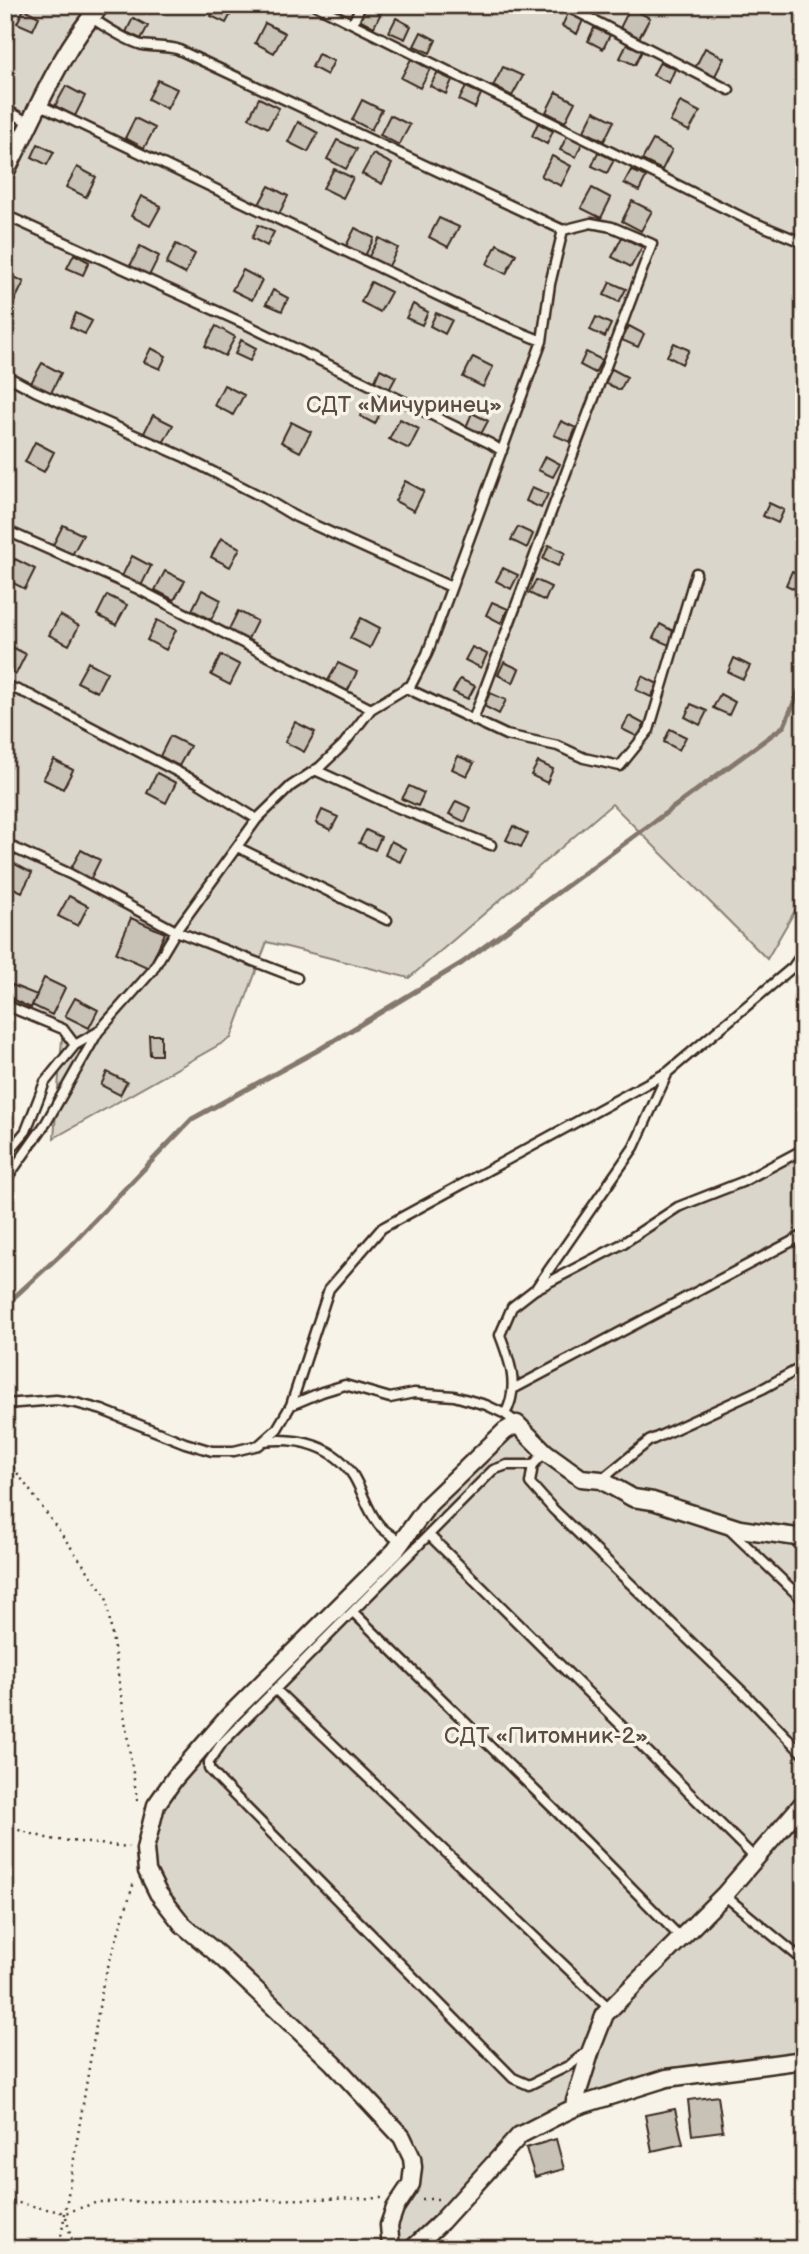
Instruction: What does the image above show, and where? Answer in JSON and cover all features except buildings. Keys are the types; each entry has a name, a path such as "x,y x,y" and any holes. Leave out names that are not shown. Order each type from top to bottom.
{"street":[{"path":"5,173 69,47 95,11"},
{"path":"391,2249 389,2225 395,2208 411,2184 413,2167 412,2158 402,2137 333,2063 220,1956 183,1925 158,1893 146,1871 145,1849 156,1805 175,1778 229,1716 395,1551 429,1504 505,1432 511,1419 545,1452 581,1478 601,1480 633,1498 653,1501 740,1529 804,1538"},
{"path":"578,2106 575,2101 590,2050 605,2014 724,1895 804,1802"},
{"path":"412,2249 520,2135 578,2106 667,2078 804,2060"}],"lane":[{"path":"315,5 748,220 804,243"},
{"path":"353,23 361,5"},
{"path":"564,5 729,90"},
{"path":"95,11 130,40 145,46 161,45 177,49 563,230 591,223 612,227 652,244 473,720"},
{"path":"40,105 474,313 542,341"},
{"path":"5,110 31,124"},
{"path":"5,215 243,323 502,451"},
{"path":"5,1181 46,1123 98,1032 152,971 176,931 257,819 291,786 315,770 343,745 372,709 411,685 427,654 542,341 550,284 563,230"},
{"path":"5,375 182,456 294,516 451,587"},
{"path":"5,530 148,594 372,709"},
{"path":"406,688 506,735 558,746 584,758 620,766 649,730 696,573"},
{"path":"5,685 30,695 198,782 257,819"},
{"path":"315,770 396,807 491,845"},
{"path":"5,844 69,874 176,931 297,978"},
{"path":"237,847 387,920"},
{"path":"5,1404 56,1401 76,1403 212,1451 234,1451 259,1446 277,1429 291,1405 329,1289 382,1228 668,1072 793,967 804,951"},
{"path":"5,1004 63,1029 75,1045"},
{"path":"5,1156 26,1131 45,1082 75,1045 98,1032"},
{"path":"534,1290 634,1147 668,1072"},
{"path":"291,1405 345,1385 390,1398 414,1393 454,1396 486,1405 511,1419 513,1389 510,1363 500,1335 512,1307 534,1290 622,1244 678,1207 742,1182 804,1149"},
{"path":"513,1389 804,1236"},
{"path":"601,1480 649,1441 802,1370"},
{"path":"264,1441 283,1438 300,1441 324,1448 342,1460 354,1477 377,1523 401,1542"},
{"path":"545,1452 533,1465 530,1483 553,1509 749,1698 804,1755"},
{"path":"533,1465 507,1465 493,1470 222,1743 209,1762 209,1769 513,2078 529,2085 570,2065 590,2050"},
{"path":"722,1522 804,1601"},
{"path":"429,1535 755,1858"},
{"path":"353,1612 680,1937"},
{"path":"276,1690 610,2009"},
{"path":"724,1895 804,1961"}],"path":[{"path":"5,1456 106,1596 139,1809"},
{"path":"5,1826 50,1839 145,1849 103,1983 57,2249"},
{"path":"5,2200 65,2213 98,2202 402,2198 461,2200"},
{"path":"65,2213 71,2237 79,2249"}],"green space":[{"name":"СДТ «Мичуринец»","path":"5,5 804,5 804,895 767,959 612,804 409,978 267,942 231,1038 54,1138 63,1027 5,1002"},
{"name":"СДТ «Питомник-2»","path":"804,1144 804,1796 720,1895 626,1988 572,2101 553,2113 405,2249 397,2249 393,2238 414,2155 186,1921 159,1887 147,1853 159,1808 178,1778 431,1507 520,1423 504,1410 508,1381 496,1335 510,1302 621,1241 680,1202 737,1182"},
{"path":"804,1807 804,2056 579,2103 606,2016"}],"waterway":[{"path":"10,1301 71,1245 192,1119 320,1049 462,963 784,726 804,679"}]}
